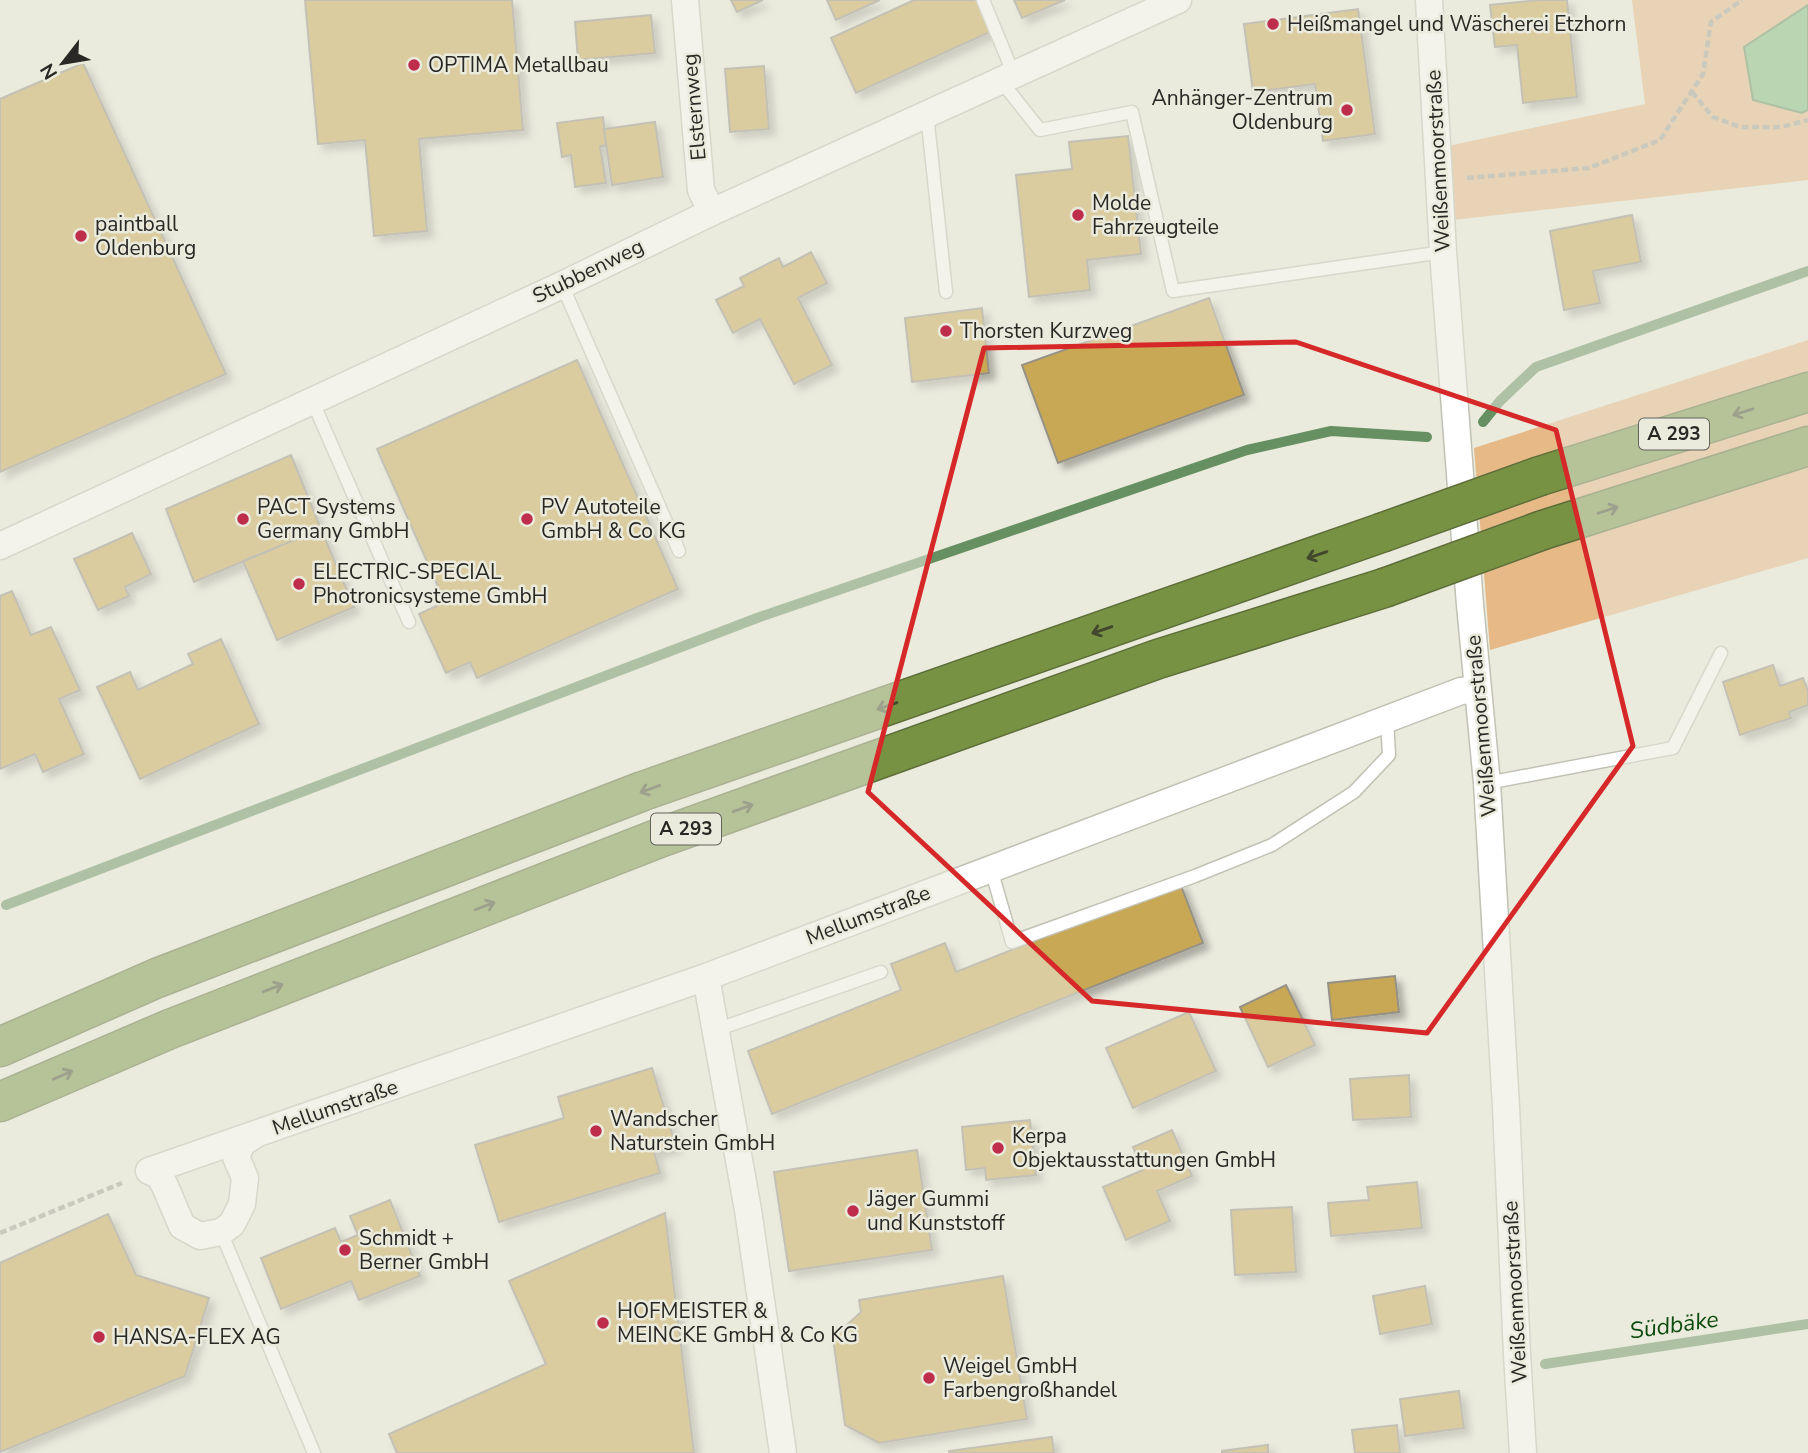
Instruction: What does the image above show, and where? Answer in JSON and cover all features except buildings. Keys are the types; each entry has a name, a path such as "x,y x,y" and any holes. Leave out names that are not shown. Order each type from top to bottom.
{"highway":[{"name":"A 293","path":"0,1047 157,978 643,791 1540,476 1808,392"},
{"name":"A 293","path":"0,1102 170,1028 662,837 1158,659 1384,588 1542,530 1808,446"}],"street":[{"name":"Elsternweg","path":"685,0 701,190 712,212"},
{"name":"Stubbenweg","path":"0,546 562,285 712,212 1178,0"},
{"name":"Weißenmoorstraße","path":"1429,0 1443,252 1486,783 1505,1086 1523,1453"},
{"name":"Mellumstraße","path":"149,1171 706,977 1461,691 1478,689"},
{"path":"706,977 748,1210 783,1453"},
{"name":"Mellumstraße","path":"221,1232 232,1224 242,1204 245,1178 236,1157 242,1143 256,1134"},
{"path":"149,1171 159,1175 181,1226 200,1236 221,1232"}],"lane":[{"path":"983,0 1008,78 1040,130 1132,113 1173,291 1443,252"},
{"path":"927,114 946,292"},
{"path":"562,285 679,551"},
{"path":"313,400 409,622"},
{"path":"1486,783 1673,748 1721,653"},
{"path":"991,869 1012,942 1195,876 1272,845 1354,792 1389,755 1387,719"},
{"path":"716,1030 881,972"},
{"path":"221,1232 314,1453"}],"path":[{"path":"1438,181 1589,168 1660,140 1703,74 1711,22 1742,0"},
{"path":"1692,92 1713,117 1740,127 1781,127 1808,120"},
{"path":"0,1233 149,1171"}],"highlighted area":[{"path":"1296,342 1556,430 1633,746 1427,1033 1092,1001 868,792 984,348"}],"shaded area":[{"path":"1632,0 1808,0 1808,180 1453,220 1448,146 1645,104"},
{"path":"1808,5 1808,110 1802,113 1753,100 1744,47"},
{"path":"1808,340 1808,558 1490,650 1474,448"}],"waterway":[{"path":"1483,422 1500,401 1536,367 1808,271"},
{"path":"6,905 757,618 1247,450 1331,431 1427,437"},
{"name":"Südbäke","path":"1545,1364 1808,1324"}],"place":[{"name":"Heißmangel und Wäscherei Etzhorn","path":"1273,24"},
{"name":"OPTIMA Metallbau","path":"414,65"},
{"name":"Anhänger-Zentrum Oldenburg","path":"1347,110"},
{"name":"Molde Fahrzeugteile","path":"1078,215"},
{"name":"paintball Oldenburg","path":"81,236"},
{"name":"Thorsten Kurzweg","path":"946,331"},
{"name":"PACT Systems Germany GmbH","path":"243,519"},
{"name":"PV Autoteile GmbH & Co KG","path":"527,519"},
{"name":"ELECTRIC-SPECIAL Photronicsysteme GmbH","path":"299,584"},
{"name":"Wandscher Naturstein GmbH","path":"596,1131"},
{"name":"Kerpa Objektausstattungen GmbH","path":"998,1148"},
{"name":"Jäger Gummi und Kunststoff","path":"853,1211"},
{"name":"Schmidt + Berner GmbH","path":"345,1250"},
{"name":"HOFMEISTER & MEINCKE GmbH & Co KG","path":"603,1323"},
{"name":"HANSA-FLEX AG","path":"99,1337"},
{"name":"Weigel GmbH Farbengroßhandel","path":"929,1378"}]}
